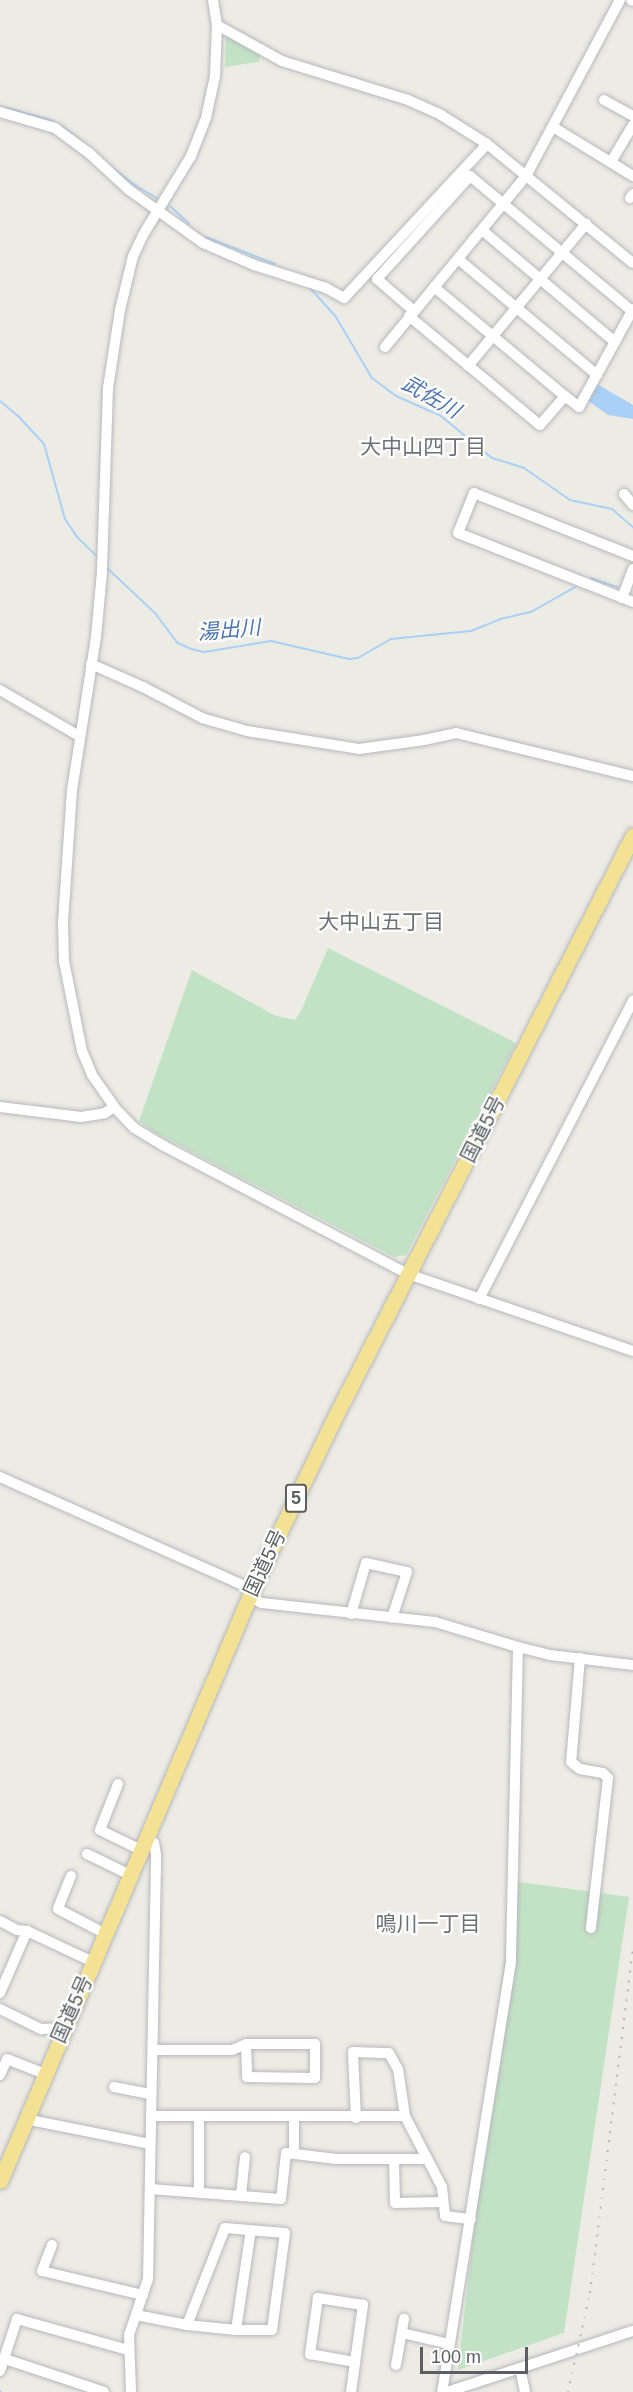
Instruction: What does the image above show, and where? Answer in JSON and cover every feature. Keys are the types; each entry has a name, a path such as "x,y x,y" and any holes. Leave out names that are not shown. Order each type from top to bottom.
{"highway":[{"name":"国道5号","path":"0,2181 6,2149 25,2119 45,2074 251,1593 408,1274 633,835"}],"street":[{"path":"213,0 217,25 215,76 206,118 191,156 157,211 133,256 125,284 112,353 105,428 102,573 68,828 63,921 64,961 82,1051 92,1075 114,1107 134,1128 164,1146 408,1274 633,1352"},
{"path":"385,347 526,176 620,0"},
{"path":"217,25 282,61 426,107 487,144 633,263"},
{"path":"604,100 633,116"},
{"path":"0,112 55,128 89,153 129,190 203,243 254,265 298,277 344,298 487,144"},
{"path":"611,162 633,125"},
{"path":"553,127 633,176"},
{"path":"434,287 579,407 632,310 470,176 377,279 468,366 540,426 565,396"},
{"path":"468,366 586,224"},
{"path":"482,230 615,342"},
{"path":"458,259 597,375"},
{"path":"633,556 474,494 458,533 628,600 633,569"},
{"path":"624,494 633,505"},
{"path":"91,664 143,687 201,718 247,731 359,749 456,733 633,777"},
{"path":"0,690 79,736"},
{"path":"479,1299 633,1000"},
{"path":"0,1107 81,1117 105,1113 114,1107"},
{"path":"0,1477 251,1593 262,1603 435,1622 518,1647 633,1665"},
{"path":"351,1614 366,1563 407,1572 392,1618"},
{"path":"442,2392 511,1962 518,1647"},
{"path":"580,1658 571,1762 580,1769 603,1773 608,1778 591,1928"},
{"path":"118,1785 100,1830 144,1843 154,1843 156,1855 148,2279 128,2349 131,2392"},
{"path":"87,1854 130,1875"},
{"path":"71,1876 58,1909 104,1933"},
{"path":"0,1921 93,1962"},
{"path":"0,1994 27,1931"},
{"path":"0,2009 41,2029 64,2028"},
{"path":"153,2050 232,2050 246,2044 315,2044 315,2078 248,2077 246,2044"},
{"path":"356,2118 353,2052 389,2053 398,2069 405,2116 442,2187 445,2216 471,2219"},
{"path":"0,2075 7,2059 45,2074"},
{"path":"114,2087 151,2094"},
{"path":"151,2116 356,2118 405,2116"},
{"path":"294,2116 294,2154"},
{"path":"199,2117 199,2192"},
{"path":"25,2119 150,2144"},
{"path":"150,2190 281,2199 286,2153 337,2159 427,2159"},
{"path":"241,2195 245,2157"},
{"path":"393,2159 395,2203 443,2202"},
{"path":"136,2315 187,2325 236,2330 272,2330 285,2233 225,2228 187,2325"},
{"path":"236,2330 251,2230"},
{"path":"52,2245 42,2271 143,2295"},
{"path":"351,2392 363,2306 318,2298 310,2354 355,2362"},
{"path":"0,2371 17,2319 128,2349"},
{"path":"396,2365 404,2319"},
{"path":"447,2392 633,2331"},
{"path":"402,2333 449,2344"},
{"path":"4,2359 104,2392"},
{"path":"520,2368 525,2392"}],"green space":[{"path":"226,35 261,54 258,62 225,67"},
{"path":"328,948 516,1043 406,1255 394,1257 154,1132 139,1121 192,970 276,1016 295,1020"},
{"path":"513,1881 629,1897 564,2333 458,2370"}],"water":[{"path":"597,384 633,405 633,419 608,415 587,400"}],"waterway":[{"name":"武佐川","path":"7,108 53,121"},
{"name":"武佐川","path":"63,127 89,147"},
{"name":"武佐川","path":"111,167 157,198"},
{"name":"武佐川","path":"170,206 189,224"},
{"name":"武佐川","path":"206,237 275,264"},
{"name":"武佐川","path":"310,288 336,317 372,378 396,396 441,416 492,458 524,468 570,500 612,509 633,527"},
{"name":"湯出川","path":"0,401 18,416 44,444 65,519 78,538 99,558"},
{"name":"湯出川","path":"106,567 155,613 178,643 191,649 204,652 271,641 349,659 358,658 391,639 471,631 500,619 531,612 575,587"},
{"name":"湯出川","path":"591,578 617,587"}],"railway":[{"path":"568,2392 590,2293 633,1949"}],"district":[{"name":"大中山四丁目","path":"423,447"},
{"name":"大中山五丁目","path":"381,922"},
{"name":"鳴川一丁目","path":"428,1924"}]}
